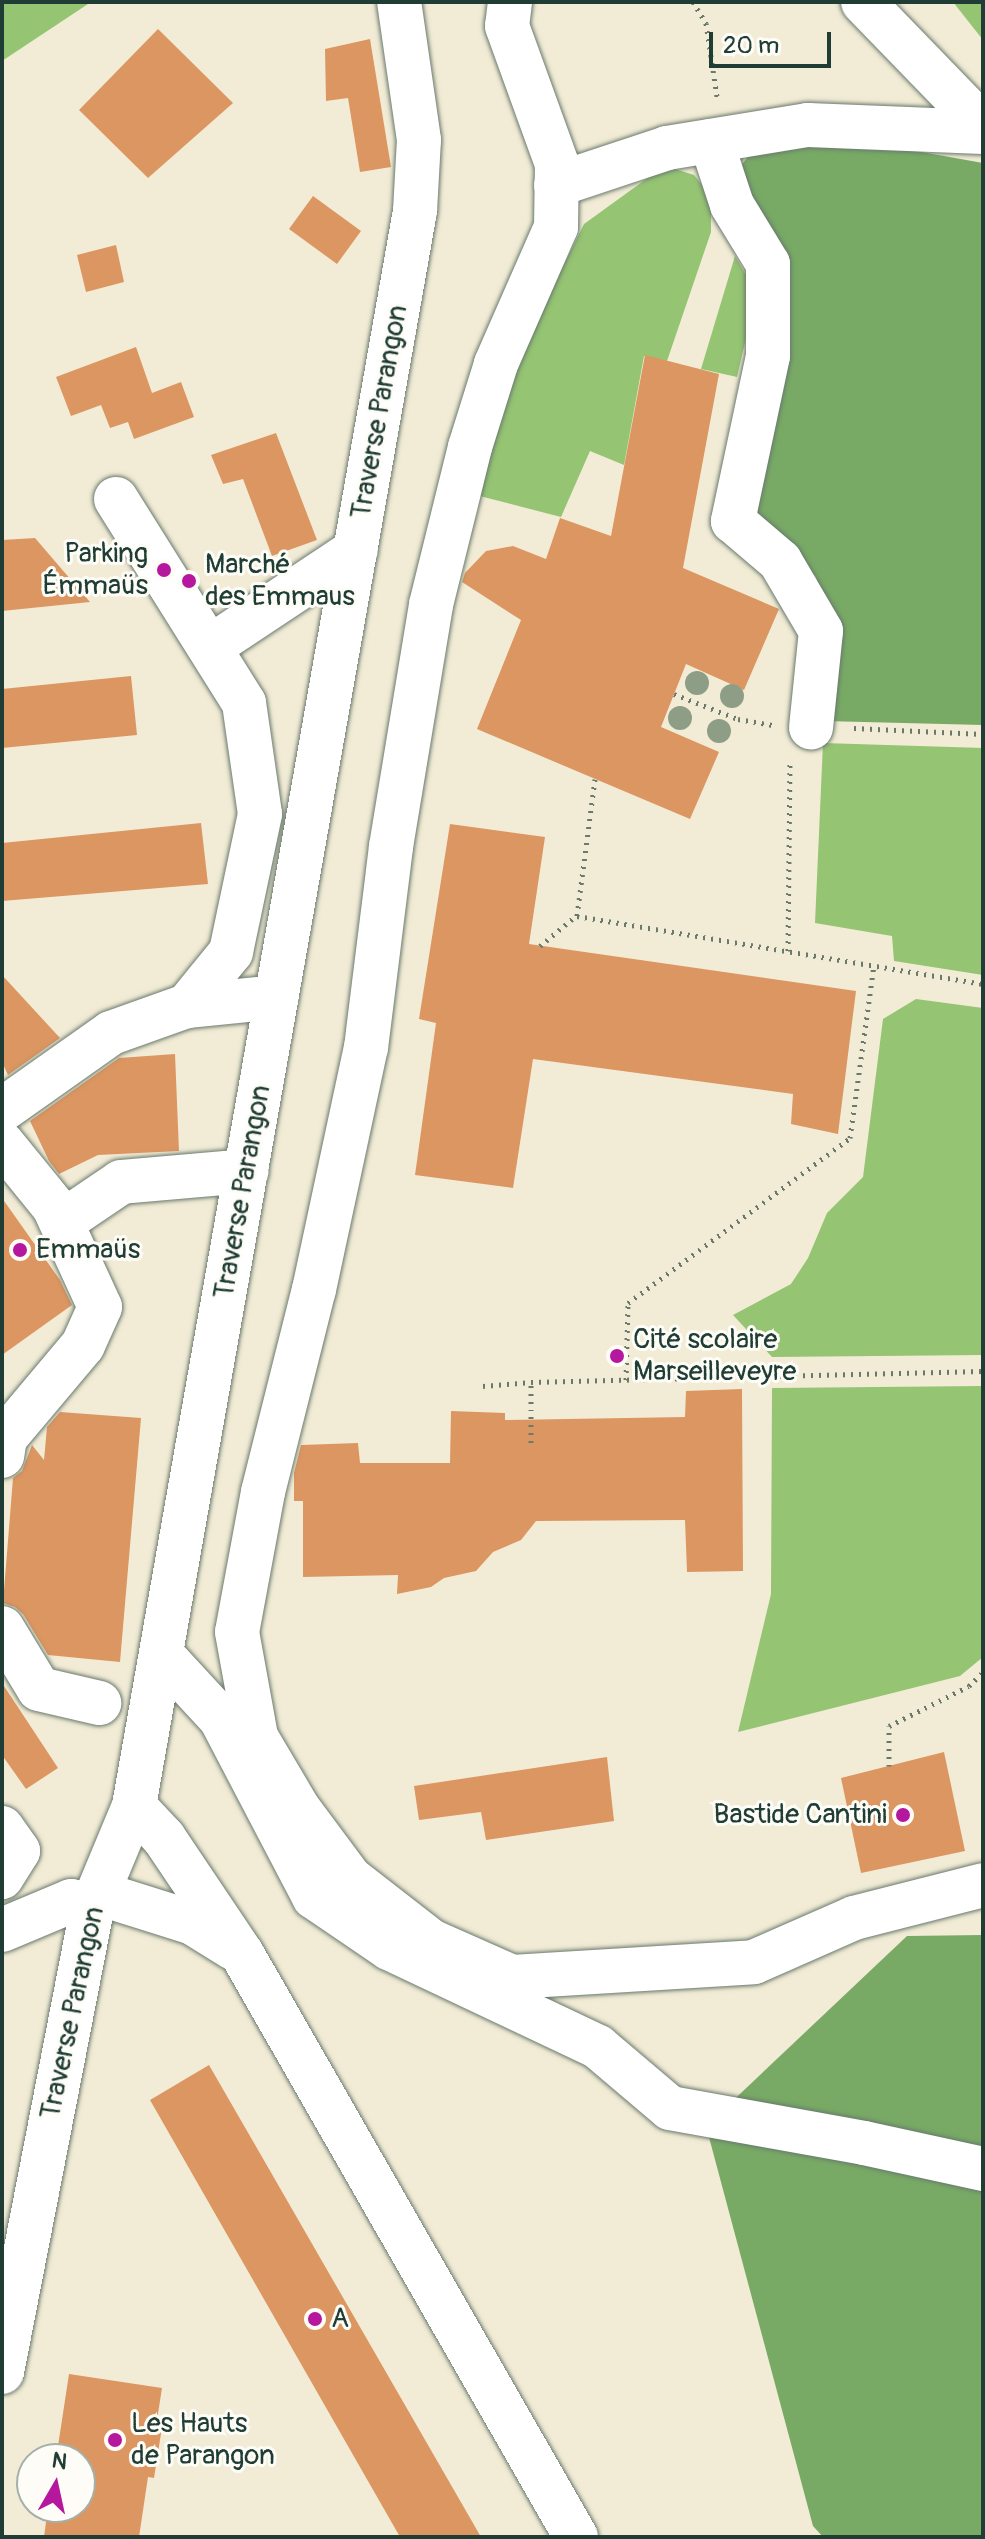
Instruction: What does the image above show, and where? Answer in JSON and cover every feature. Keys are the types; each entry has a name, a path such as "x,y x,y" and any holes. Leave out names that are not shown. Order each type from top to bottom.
{"street":[{"name":"Traverse Parangon","path":"2,2372 95,1900 134,1806 415,211 419,140 399,2"},
{"path":"510,2 507,26 557,164 556,227 496,364 470,447 431,605 391,847 366,1047 314,1289 263,1492 237,1632 256,1737 298,1808 350,1878 431,1941 512,1977 754,1962 854,1918 983,1885"},
{"path":"863,2 983,126"},
{"path":"556,185 667,148 808,125 983,132"},
{"path":"716,140 732,205 768,264 768,356 733,521 780,561 821,631 811,727"},
{"path":"116,499 244,703 260,814 231,952 187,1006"},
{"path":"210,647 356,550"},
{"path":"2,1110 111,1033 187,1006 277,997"},
{"path":"2,1143 62,1222 100,1307 83,1345 5,1438 2,1456"},
{"path":"62,1222 121,1182 247,1171"},
{"path":"2,1628 39,1689 99,1703"},
{"path":"162,1655 221,1719 314,1897 389,1948 598,2047 670,2108 864,2143 983,2169"},
{"path":"134,1806 164,1838 242,1954 576,2537"},
{"path":"2,1828 18,1851 2,1877"},
{"path":"2,1930 71,1901 95,1900 193,1923 242,1954"}],"path":[{"path":"693,2 706,23 716,140"},
{"path":"540,946 577,915 595,779"},
{"path":"788,951 790,805"},
{"path":"577,915 983,984"},
{"path":"626,1380 628,1303 850,1138 874,966"},
{"path":"483,1386 531,1382 983,1371"},
{"path":"531,1382 531,1443"},
{"path":"889,1766 889,1726 969,1686 983,1672"}],"green space":[{"path":"2,2 91,2 2,61"},
{"path":"953,2 983,2 983,40"},
{"path":"888,146 983,163 983,725 824,721 829,622 816,577 759,518 752,489 786,318 738,169 756,147"},
{"path":"675,169 694,175 711,196 711,232 667,361 644,356 624,465 590,451 561,517 468,493 491,413 584,224 649,177"},
{"path":"735,256 750,282 751,317 737,377 701,369"},
{"path":"823,743 983,748 983,975 894,961 892,936 815,923"},
{"path":"916,999 983,1008 983,1355 772,1357 733,1315 791,1284 808,1258 827,1213 863,1177 883,1019"},
{"path":"983,1386 983,1657 960,1676 738,1732 771,1594 772,1388"},
{"path":"983,1935 983,2537 823,2537 813,2526 706,2126 907,1936"}],"building":[{"path":"158,29 233,103 148,178 79,110"},
{"path":"370,39 391,167 360,172 348,98 326,101 325,49"},
{"path":"313,196 361,231 337,264 289,229"},
{"path":"116,245 124,282 86,292 77,255"},
{"path":"136,347 152,393 181,382 194,417 134,439 128,422 110,428 101,405 71,416 56,377"},
{"path":"645,355 719,374 683,568 779,609 744,690 686,664 661,727 719,752 690,819 477,729 521,620 462,582 465,573 486,551 513,546 546,559 560,518 611,536"},
{"path":"276,433 317,540 272,556 243,479 223,484 211,455"},
{"path":"35,538 90,602 2,611 2,540"},
{"path":"131,676 137,735 2,748 2,689"},
{"path":"201,823 208,884 2,901 2,843"},
{"path":"450,824 545,837 529,944 856,991 838,1134 791,1124 793,1094 533,1059 513,1188 415,1175 436,1023 419,1019"},
{"path":"2,975 60,1038 8,1075 2,1062"},
{"path":"175,1054 179,1151 98,1155 59,1174 49,1161 30,1121 119,1058"},
{"name":"Emmaüs","path":"2,1198 60,1280 72,1305 2,1355"},
{"path":"742,1389 743,1571 687,1572 685,1520 536,1521 521,1540 493,1552 476,1571 444,1578 431,1587 397,1594 398,1575 303,1577 303,1501 294,1501 294,1473 301,1445 358,1443 360,1463 450,1463 451,1411 505,1413 505,1420 685,1417 686,1391"},
{"path":"60,1412 141,1418 120,1662 48,1655 23,1614 3,1603 13,1478 22,1471 32,1445 44,1460 47,1427"},
{"path":"2,1683 58,1768 26,1789 2,1755"},
{"name":"Bastide Cantini","path":"944,1752 965,1851 861,1873 841,1778"},
{"path":"607,1757 614,1821 486,1840 481,1812 419,1820 414,1786"},
{"name":"A","path":"209,2065 481,2537 400,2537 150,2100"},
{"name":"Les Hauts de Parangon","path":"69,2374 162,2388 157,2420 163,2421 154,2478 148,2477 139,2537 44,2537 46,2523 96,2523 96,2443 58,2443"}],"place":[{"name":"Parking Émmaüs","path":"164,570"},
{"name":"Marché des Emmaus","path":"189,581"},
{"name":"Emmaüs","path":"20,1250"},
{"name":"Cité scolaire Marseilleveyre","path":"617,1356"},
{"name":"Bastide Cantini","path":"903,1815"},
{"name":"A","path":"315,2319"},
{"name":"Les Hauts de Parangon","path":"115,2440"}]}
